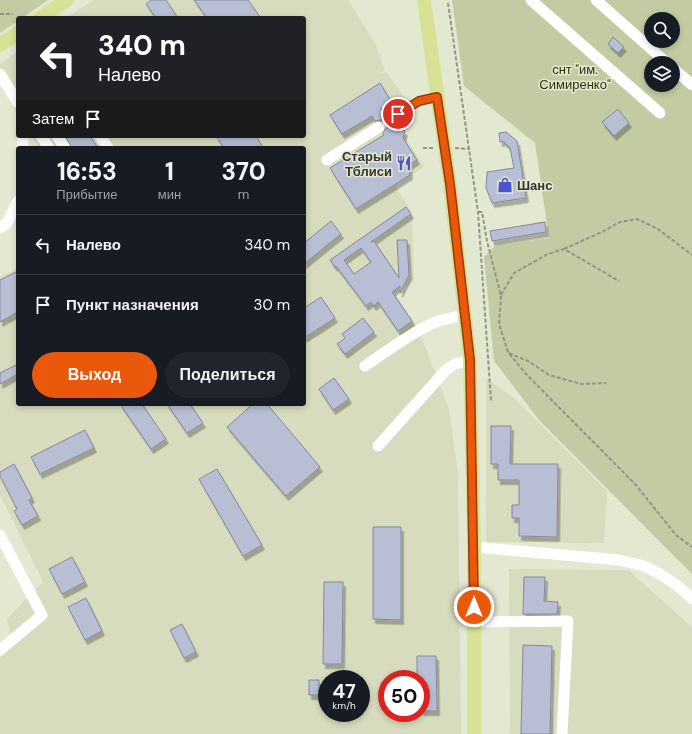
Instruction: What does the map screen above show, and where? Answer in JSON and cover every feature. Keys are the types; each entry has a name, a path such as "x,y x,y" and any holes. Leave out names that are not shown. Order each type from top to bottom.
{"main road":[{"path":"43,16 66,0"},
{"path":"424,0 450,184 470,360 474,547 474,734"},
{"path":"0,45 16,34"}],"lane":[{"path":"531,0 660,113"},
{"path":"596,0 659,56"},
{"path":"0,74 16,98"},
{"path":"680,74 692,85"},
{"path":"388,120 419,101 437,97"},
{"path":"327,160 379,127"},
{"path":"0,228 6,224 16,205"},
{"path":"365,366 416,332 432,324 449,318 465,316"},
{"path":"378,446 446,370 455,364 470,360"},
{"path":"0,535 42,615 0,650"},
{"path":"474,547 619,560 644,566 660,574 678,586 692,599"},
{"path":"474,622 568,621 562,734"}],"path":[{"path":"448,3 478,212 491,401"},
{"path":"0,14 13,14"},
{"path":"478,212 482,212 486,241 501,296 499,324 508,352 526,374 635,484 676,535 692,547"},
{"path":"501,296 514,273 548,254 564,249 620,222 637,219 658,229 692,255"},
{"path":"564,249 619,281"},
{"path":"508,352 528,362 549,376 581,384 606,383"}],"shaded area":[{"path":"94,0 348,0 375,43 385,70 380,74 386,72 413,109 395,121 424,167 395,186 412,213 414,281 395,294 418,328 449,409 458,474 461,734 0,734 0,658 14,645 7,619 43,582 0,495 0,277 16,269 16,406 306,406 306,146 38,146 33,138 306,138 306,16 69,16"},
{"path":"16,52 16,111 0,84 0,64"},
{"path":"486,378 514,398 607,491 604,543 486,542"},
{"path":"509,569 628,570 692,627 692,734 510,734"}],"green space":[{"path":"0,0 48,0 25,16 16,16 16,22 0,33"},
{"name":"снт \"им. Симиренко\"","path":"452,0 692,0 692,574 539,420 494,361 484,257 495,246 549,238 535,143 464,86"}],"building":[{"path":"151,0 166,0 177,16 155,16 146,4"},
{"path":"194,0 248,0 260,16 206,16"},
{"path":"613,37 624,47 618,53 608,44"},
{"path":"380,83 392,103 381,109 385,115 381,120 375,121 372,116 342,134 330,115"},
{"path":"618,109 629,123 614,136 602,122"},
{"path":"393,126 405,131 403,138 417,160 409,165 410,175 356,209 330,168 384,135 383,133 386,128"},
{"name":"Шанс","path":"506,132 517,141 526,198 492,203 486,188 487,172 514,168 510,148 503,141 500,142 499,133"},
{"path":"66,138 91,138 97,146 71,146"},
{"path":"217,138 257,138 262,146 223,146"},
{"path":"406,207 411,214 371,242 374,241 399,278 397,240 407,240 409,275 400,293 400,286 392,292 412,321 398,331 378,302 374,306 371,302 366,306 330,260","holes":["361,248 371,262 354,274 344,260"]},
{"path":"331,221 341,234 306,262 306,241"},
{"path":"545,222 546,232 492,241 490,231"},
{"path":"16,272 16,313 0,322 0,280"},
{"path":"321,297 335,318 306,337 306,307"},
{"path":"363,318 374,332 345,354 337,344 345,338 342,334"},
{"path":"16,365 16,375 0,384 0,373"},
{"path":"334,378 349,399 333,410 319,389"},
{"path":"121,406 143,406 166,439 151,449"},
{"path":"168,406 191,406 203,423 187,433"},
{"path":"251,406 269,406 320,467 286,496 227,427"},
{"path":"491,426 511,426 510,464 558,464 557,537 519,536 519,518 512,518 512,505 519,505 519,480 498,480 498,464 491,464"},
{"path":"85,430 94,448 40,474 31,457"},
{"path":"14,464 32,498 29,500 38,516 22,525 14,511 17,509 0,476 0,472"},
{"path":"217,469 262,545 243,556 199,479"},
{"path":"373,527 401,527 401,620 373,619"},
{"path":"72,557 85,582 62,594 49,569"},
{"path":"524,577 545,577 544,601 558,602 557,614 523,614"},
{"path":"324,582 343,582 342,664 323,664"},
{"path":"86,598 102,631 85,640 68,607"},
{"path":"182,624 196,652 184,658 170,630"},
{"path":"523,645 552,646 550,734 521,734"},
{"path":"417,656 436,656 437,711 430,711 430,670 417,670"},
{"path":"309,680 318,680 318,695 309,695"}],"place":[{"name":"Старый Тблиси","path":"404,163"},
{"name":"Шанс","path":"505,185"}],"route":[{"path":"398,114 419,101 437,97 450,184 470,360 474,607"}]}
